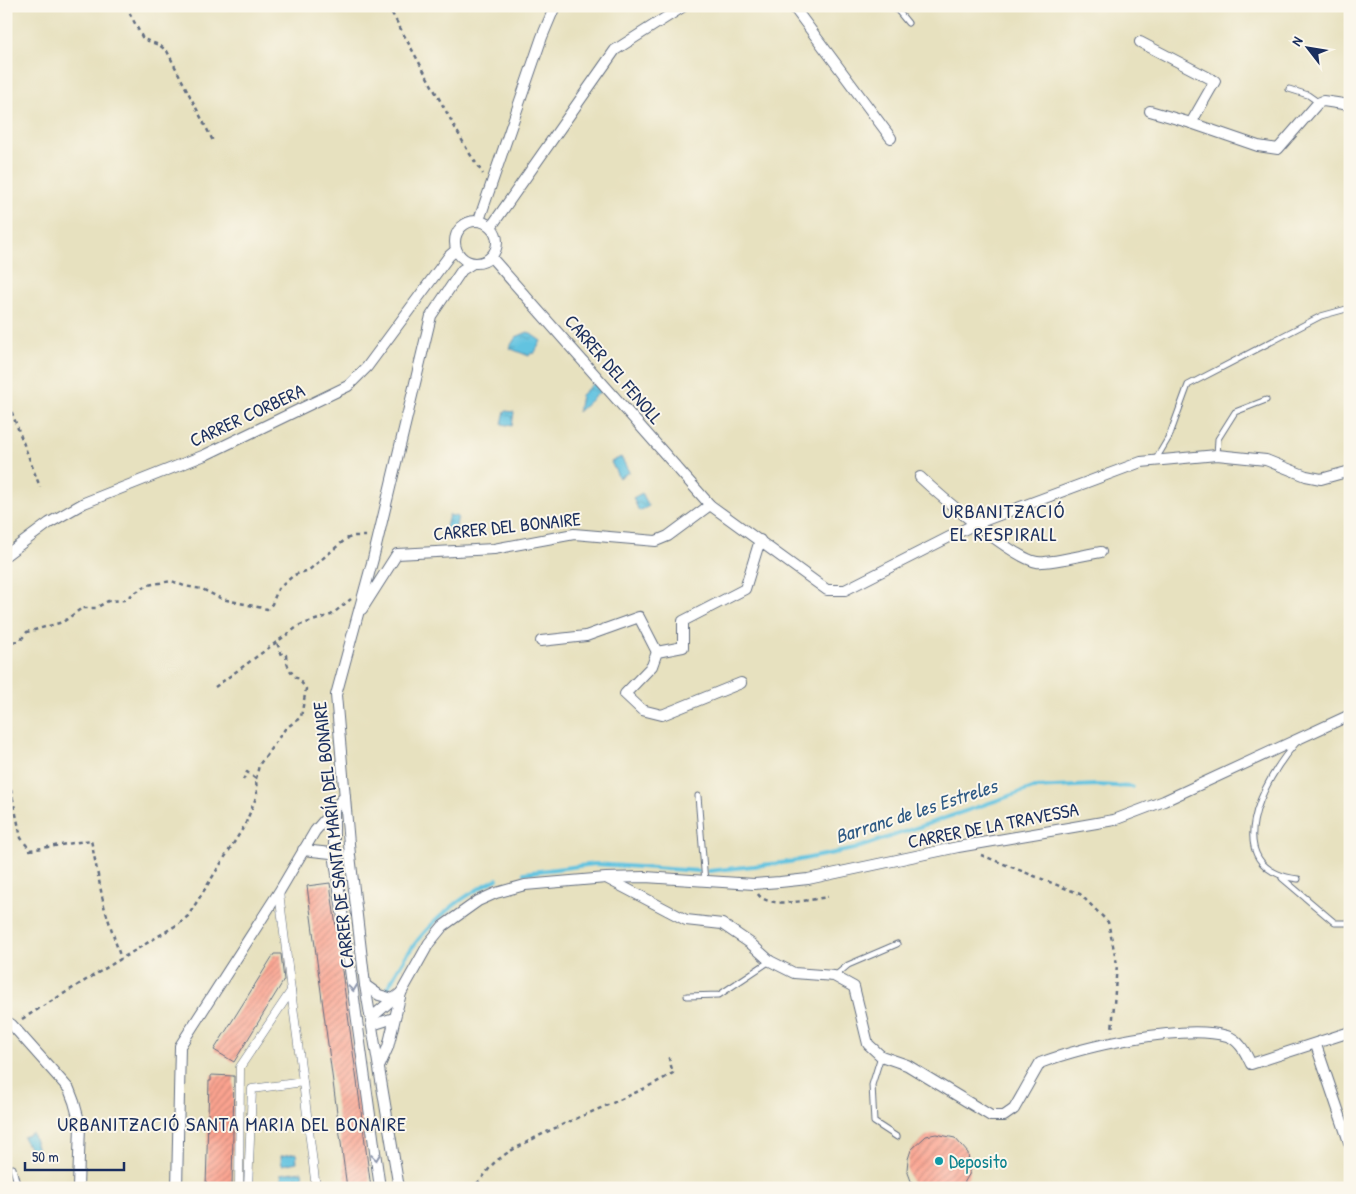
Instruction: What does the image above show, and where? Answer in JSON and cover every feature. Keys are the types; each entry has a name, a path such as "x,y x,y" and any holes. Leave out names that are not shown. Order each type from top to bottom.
{"street":[{"path":"479,220 542,37 555,6"},
{"path":"491,226 615,50 684,6"},
{"path":"793,6 891,138"},
{"path":"1140,42 1215,81 1192,123"},
{"path":"1150,111 1192,123 1258,146 1278,149 1318,103 1323,101 1350,105"},
{"path":"479,220 491,226 497,238 497,245 491,257 486,261 473,263 466,260 456,250 458,230 469,222 479,220"},
{"name":"CARRER CORBERA","path":"6,555 49,523 84,503 205,454 348,386 367,367 409,307 449,256 456,250"},
{"name":"CARRER DEL FENOLL","path":"491,257 710,505"},
{"name":"CARRER DE SANTA MARÍA DEL BONAIRE","path":"398,1188 380,1065 365,985 344,796 336,695 379,534 431,316 462,270 473,263"},
{"path":"710,505 827,590 845,590 975,524 1132,465 1156,459 1217,455 1266,460 1306,476 1321,479 1350,471"},
{"path":"920,477 975,524 1022,556 1037,562 1101,552"},
{"name":"CARRER DEL BONAIRE","path":"355,621 397,554 494,549 574,534 656,540 668,536 710,505"},
{"path":"657,652 683,647 683,621 745,589 760,540"},
{"path":"541,641 586,636 639,618 657,652 652,666 625,694 642,710 662,715 742,683"},
{"name":"CARRER DE LA TRAVESSA","path":"372,1021 397,996 429,944 443,926 478,901 496,893 525,885 606,878 645,877 754,884 808,879 958,847 1060,831 1131,815 1350,715"},
{"path":"177,1188 180,1046 316,831 344,796"},
{"path":"334,810 334,853 380,1188"},
{"path":"304,850 350,855"},
{"path":"606,878 686,920 722,924 750,942 770,961 794,973 834,976 854,987 868,1044 881,1056 907,1065 991,1116 1004,1116 1014,1109 1040,1063 1110,1044 1147,1036 1204,1034 1228,1036 1242,1046 1251,1064 1316,1045 1350,1032"},
{"path":"279,892 316,1188"},
{"path":"365,985 379,995 397,996"},
{"path":"239,1188 240,1067 292,991"},
{"name":"CARRER DE LA TRAVESSA","path":"380,1065 388,1047 397,996"},
{"path":"372,1021 394,1018"},
{"path":"9,1023 69,1089 80,1124 78,1188"},
{"path":"1316,1045 1350,1145"},
{"path":"248,1188 252,1089 303,1082"}],"lane":[{"path":"894,6 908,23"},
{"path":"1289,89 1308,95 1318,103"},
{"path":"1156,459 1169,437 1188,385 1321,316 1350,308"},
{"path":"1217,455 1218,439 1235,412 1266,400"},
{"path":"1301,737 1279,762 1254,813 1252,837 1261,862 1336,923 1350,923"},
{"path":"698,796 705,882"},
{"path":"1281,877 1298,879"},
{"path":"834,976 848,965 897,944"},
{"path":"687,996 719,995 770,961"},
{"path":"881,1056 872,1084 874,1122 897,1137"},
{"path":"13,1168 18,1188"}],"path":[{"path":"126,6 143,39 159,45 167,51 213,141"},
{"path":"388,6 468,151 491,186"},
{"path":"6,397 40,487"},
{"path":"6,642 20,641 28,632 63,622 82,608 96,608 108,601 124,600 147,585 160,582 172,581 202,590 222,599 267,609 272,604 278,588 294,576 309,570 346,539 354,536 379,534"},
{"path":"215,687 300,625 331,615 349,600 363,593"},
{"path":"9,1023 121,959 180,923 188,916 245,825 257,795 256,779 259,765 285,729 301,717 306,700 306,689 290,672 286,665 286,655 282,655 277,643"},
{"path":"6,766 21,838 30,850 91,840 104,906 121,959"},
{"path":"243,780 247,772 256,779"},
{"path":"958,847 1080,894 1108,922 1117,964 1110,1044"},
{"path":"754,884 760,898 776,904 828,897"},
{"path":"470,1188 476,1185 495,1163 519,1146 593,1111 642,1092 673,1074 668,1055"}],"water":[{"path":"528,332 541,341 534,354 531,353 529,356 509,348 516,337"},
{"path":"594,383 601,391 578,412 581,395"},
{"path":"505,411 514,412 512,426 502,424"},
{"path":"621,457 629,472 619,478 611,462"},
{"path":"642,493 649,506 639,511 633,498"},
{"path":"449,515 458,517 454,533 445,531"},
{"path":"32,1133 38,1150 32,1153 23,1137"},
{"path":"296,1153 297,1162 282,1165 281,1156"},
{"path":"302,1171 304,1188 283,1188 281,1174"}],"building":[{"path":"330,883 371,1188 347,1188 307,886"},
{"path":"274,954 281,954 284,980 234,1062 214,1050"},
{"path":"211,1075 234,1076 232,1188 206,1187 209,1081 211,1081"},
{"name":"Deposito","path":"936,1134 955,1138 968,1153 970,1173 961,1188 916,1188 911,1181 907,1170 911,1150 926,1136"}],"waterway":[{"name":"Barranc de les Estreles","path":"709,871 789,862 854,849 1033,788 1098,785 1132,787"},
{"name":"Barranc de les Estreles","path":"524,873 595,864 699,871"},
{"name":"Barranc de les Estreles","path":"386,992 406,956 431,925 461,900 497,879"}],"place":[{"name":"Deposito","path":"939,1161"}],"district":[{"name":"URBANITZACIÓ EL RESPIRALL","path":"1004,522"},
{"name":"URBANITZACIÓ SANTA MARIA DEL BONAIRE","path":"232,1124"}]}
